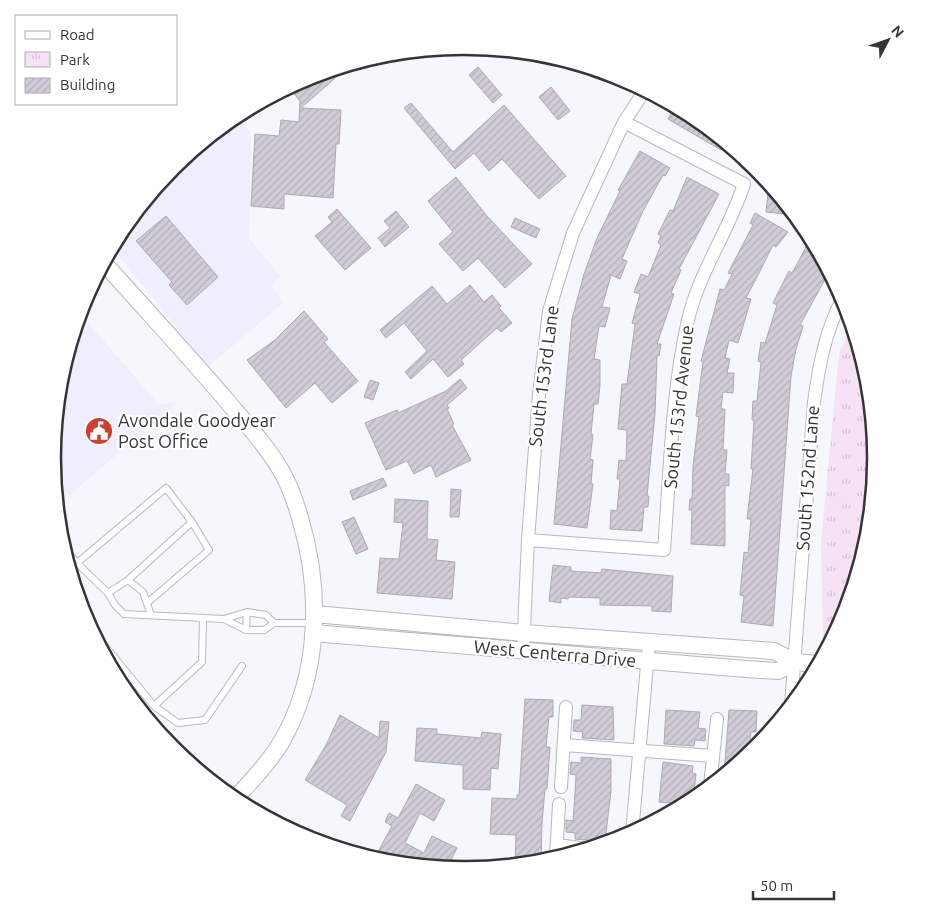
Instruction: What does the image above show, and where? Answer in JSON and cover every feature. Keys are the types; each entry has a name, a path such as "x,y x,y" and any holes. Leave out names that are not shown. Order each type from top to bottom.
{"street":[{"name":"South 153rd Lane","path":"523,652 528,540 549,311 573,233 624,122 641,96"},
{"name":"South 153rd Avenue","path":"528,540 664,550 678,386 688,320 700,281 737,206 744,184 624,122"},
{"path":"109,268 248,426 284,476 308,545 313,568 314,623 307,674 301,696 282,740 261,770 240,793"},
{"name":"South 152nd Lane","path":"792,691 814,402 820,360 832,319 838,308"},
{"name":"West Centerra Drive","path":"314,623 525,633 774,651 795,662 810,663"},
{"name":"West Centerra Drive","path":"314,623 523,652 778,670 795,662"},
{"path":"633,823 649,643"},
{"path":"561,787 566,707"},
{"path":"711,776 717,718"},
{"path":"564,744 713,756"},
{"path":"557,850 559,804"},
{"path":"557,845 569,847"}],"lane":[{"path":"77,563 166,488 192,522 209,550 147,603"},
{"path":"108,593 128,580 192,522"},
{"path":"75,560 108,593 114,605 124,614 224,620 246,630 264,630 274,623 314,623"},
{"path":"128,580 143,592 151,615"},
{"path":"224,620 248,612 266,616 274,623"},
{"path":"246,630 248,612"},
{"path":"154,706 202,662 203,618"},
{"path":"114,657 154,706 178,723 205,720 242,666"}],"shaded area":[{"path":"241,122 251,133 249,238 280,276 272,287 283,303 208,367 117,253 144,213 179,173 198,155"},
{"name":"Avondale Goodyear Post Office","path":"86,319 159,405 179,401 63,501 61,458 64,405 75,354"}],"green space":[{"path":"848,334 864,405 867,458 866,484 864,511 859,537 846,588 823,640 821,543 839,354"}],"building":[{"path":"478,67 502,95 493,103 469,75"},
{"path":"339,75 301,108 341,110 339,144 336,144 333,198 284,194 284,209 251,206 255,134 279,136 281,120 299,122 300,101 294,93"},
{"path":"551,87 570,111 558,120 539,97"},
{"path":"411,103 453,152 504,105 566,176 539,199 502,159 489,171 474,153 455,169 404,108"},
{"path":"672,112 709,138 722,148 721,150 668,119"},
{"path":"640,151 670,168 665,176 663,175 643,211 622,259 627,261 620,279 611,275 602,307 610,308 605,327 599,326 594,359 600,360 600,385 598,404 594,404 591,434 593,435 590,459 593,460 591,484 593,484 587,528 554,524 572,319 584,274 597,238 620,191 618,190"},
{"path":"456,177 487,216 532,264 505,288 478,258 463,271 439,244 453,232 428,201"},
{"path":"687,177 719,194 679,269 681,270 671,293 674,294 657,344 661,344 659,356 657,355 655,414 647,496 649,496 648,507 644,507 642,531 610,529 611,510 617,511 620,479 617,479 619,460 626,461 627,430 618,429 622,384 627,384 635,324 632,323 640,294 634,292 641,274 648,277 661,245 658,243 661,236 658,234 670,210 673,211"},
{"path":"768,193 785,214 766,212"},
{"path":"337,209 371,248 345,270 315,236 332,222 328,217"},
{"path":"396,211 409,227 385,247 378,238 390,228 384,221"},
{"path":"755,213 788,232 776,247 773,245 746,298 751,299 738,343 729,340 725,358 730,359 727,373 734,373 733,393 723,392 721,409 725,409 723,450 727,450 725,474 729,474 729,486 725,485 725,546 691,544 692,510 689,510 690,499 692,499 693,466 699,417 696,416 703,362 701,361 720,289 724,290 732,274 728,273 753,225 750,223"},
{"path":"166,216 218,277 187,305 169,285 172,282 136,241"},
{"path":"515,218 540,229 536,238 511,227"},
{"path":"806,246 825,280 800,325 803,326 791,376 773,626 741,622 744,596 740,595 744,552 748,553 751,519 747,519 753,469 751,469 754,420 752,420 753,401 757,401 761,362 758,361 761,342 765,343 777,305 773,303 789,271 792,273"},
{"path":"470,285 484,302 492,295 501,306 499,308 512,323 501,332 497,328 461,360 464,364 448,377 433,359 411,379 405,372 427,351 404,323 386,338 380,330 432,286 447,304"},
{"path":"304,311 328,339 324,342 358,381 332,403 315,383 286,408 247,360 275,340"},
{"path":"460,379 467,388 447,405 449,408 447,409 454,424 452,425 471,460 436,477 431,465 414,474 407,461 386,470 365,423 397,410 398,413 446,391"},
{"path":"370,380 379,383 373,400 364,397"},
{"path":"383,478 387,486 353,500 350,491"},
{"path":"451,489 461,490 459,517 450,517"},
{"path":"395,499 428,501 427,539 438,540 436,560 455,562 452,599 377,593 380,558 399,559 403,523 394,522"},
{"path":"354,517 368,549 356,554 342,522"},
{"path":"553,565 571,567 571,571 601,573 602,569 673,576 671,612 652,611 652,606 600,605 600,598 569,597 568,599 561,598 561,603 549,601"},
{"path":"525,699 553,700 553,717 549,717 546,747 550,747 542,823 541,853 515,858 516,835 490,834 492,798 517,799 517,795 519,795"},
{"path":"582,705 613,707 614,740 582,738 583,732 573,731 574,720 581,720"},
{"path":"666,710 700,712 698,728 706,729 705,741 695,740 694,746 664,744"},
{"path":"729,710 757,711 756,732 751,732 750,742 725,765"},
{"path":"340,715 379,738 380,721 389,722 386,752 350,821 341,816 347,805 305,780 326,745"},
{"path":"417,728 437,729 437,734 481,738 482,732 501,734 498,769 491,768 490,790 463,789 463,765 415,761"},
{"path":"581,757 611,759 611,791 606,835 592,841 575,839 575,833 566,832 566,820 573,821 575,794 576,775 570,774 571,762 581,763"},
{"path":"663,762 693,766 692,773 696,774 694,788 672,803 659,802"},
{"path":"416,784 445,800 434,821 420,813 405,843 424,853 432,836 457,848 451,860 411,858 378,851 392,826 385,822 389,813 398,818"}],"place":[{"name":"Avondale Goodyear Post Office","path":"99,431"}]}
